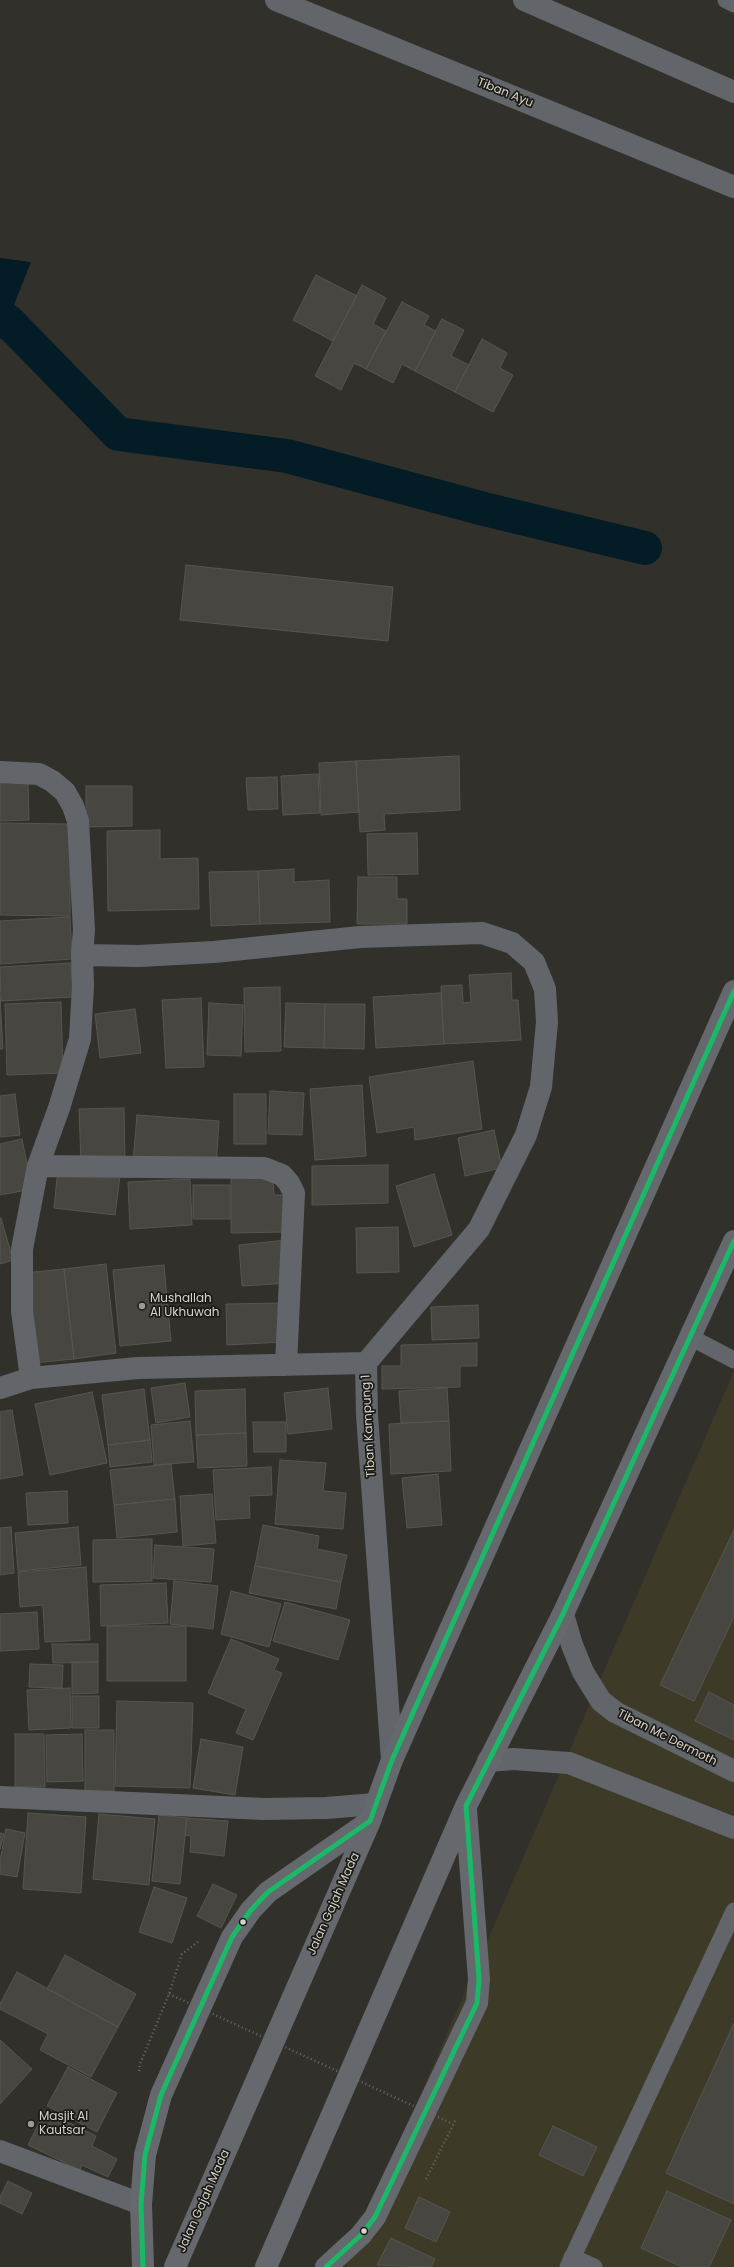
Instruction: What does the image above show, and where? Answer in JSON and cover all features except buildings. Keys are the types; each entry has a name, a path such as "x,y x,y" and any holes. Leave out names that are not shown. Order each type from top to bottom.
{"highway":[{"name":"Jalan Gajah Mada","path":"175,2267 373,1812 392,1760 734,992"},
{"path":"266,2267 466,1806 564,1614 734,1241"},
{"path":"326,2267 361,2235 375,2217 477,2003 479,1979 466,1806"},
{"path":"143,2267 141,2204 144,2155 160,2095 232,1937 251,1910 268,1892 373,1812"}],"street":[{"name":"Tiban Ayu","path":"276,0 734,187"},
{"path":"524,0 734,92"},
{"path":"0,772 39,774 52,781 65,792 73,806 78,828 84,930 82,955 84,986 80,1038 59,1108 38,1166 22,1249 22,1311 31,1378"},
{"path":"82,955 139,956 214,952 360,937 482,933 512,943 534,962 545,989 547,1022 541,1087 526,1136 479,1229 366,1363"},
{"path":"38,1166 264,1168 282,1175 289,1183 294,1193 286,1365"},
{"name":"Tiban Kampung 1","path":"0,1388 31,1378 138,1368 366,1363 367,1415 392,1760"},
{"name":"Tiban Mc Dermoth","path":"564,1614 572,1645 583,1672 601,1701 615,1712 734,1771"},
{"path":"488,1761 513,1759 569,1763 734,1828"},
{"path":"0,1797 264,1809 326,1808 373,1812"},
{"path":"0,2151 141,2204"}],"lane":[{"path":"726,0 734,4"},
{"path":"690,1337 734,1360"},
{"path":"594,2267 570,2262 734,1911"}],"path":[{"path":"146,2050 169,1994 182,1954"},
{"path":"169,1994 453,2124"}],"shaded area":[{"path":"734,1371 734,2267 346,2267"}],"water":[{"path":"0,258 31,262 0,340"}],"waterway":[{"path":"8,321 118,434 287,456 484,509 645,548"}],"transit line":[{"path":"143,2267 141,2204 145,2155 161,2095 232,1937 251,1910 268,1892 370,1821 392,1760 734,991"},
{"path":"326,2267 361,2235 375,2217 477,2003 479,1979 466,1806 563,1614 734,1241"}],"place":[{"name":"Mushallah Al Ukhuwah","path":"142,1306"},
{"name":"Masjit Al Kautsar","path":"31,2124"}]}
